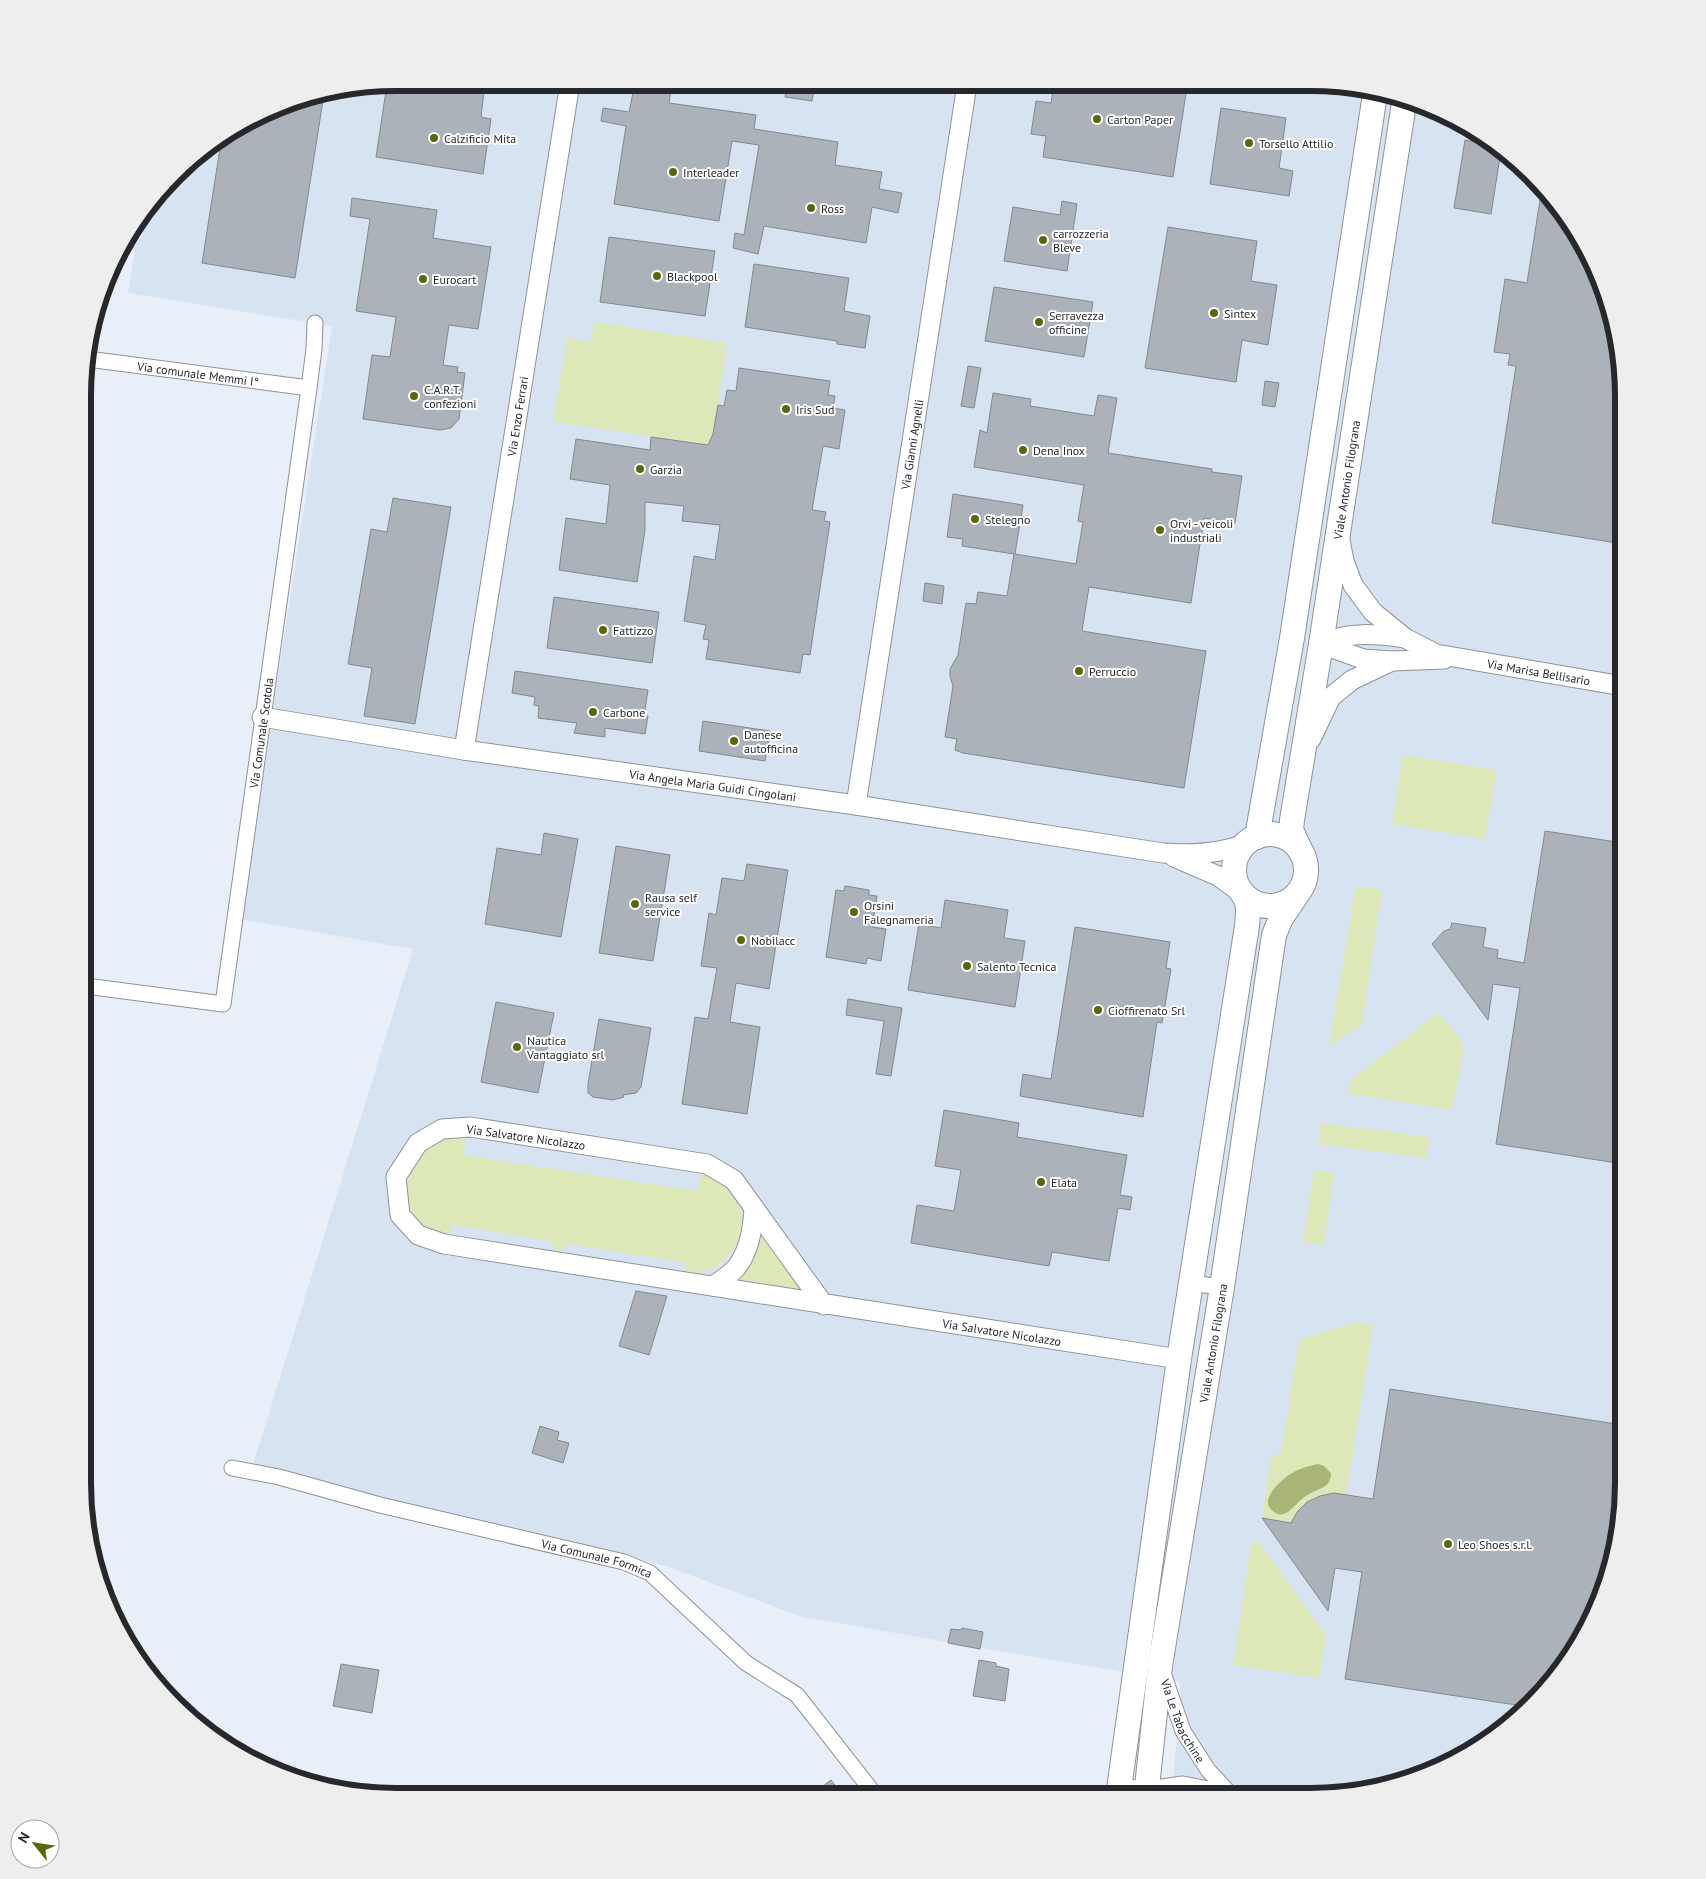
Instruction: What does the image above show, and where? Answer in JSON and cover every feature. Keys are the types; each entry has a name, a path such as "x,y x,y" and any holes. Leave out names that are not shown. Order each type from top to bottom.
{"main road":[{"path":"1252,840 1292,638 1375,99"},
{"name":"Viale Antonio Filograna","path":"1302,854 1291,830 1404,106"},
{"path":"1292,638 1321,644"},
{"path":"1119,1788 1190,1283 1247,926 1248,906 1234,874 1235,862 1239,852 1252,840 1272,835 1287,839 1296,845 1306,864 1306,876 1296,896 1286,903 1275,906 1263,906 1252,902 1243,894"},
{"name":"Viale Antonio Filograna","path":"1150,1788 1160,1666 1222,1287 1274,935 1281,918 1296,896"}],"street":[{"name":"Via Enzo Ferrari","path":"464,750 569,91"},
{"name":"Via Gianni Agnelli","path":"856,805 966,91"},
{"name":"Via Comunale Scotola","path":"91,987 223,1004 309,388 315,323"},
{"name":"Via comunale Memmi I°","path":"94,360 309,388"},
{"name":"Via Marisa Bellisario","path":"1338,531 1344,561 1353,584 1373,612 1405,638 1436,654 1615,685"},
{"name":"Via Marisa Bellisario","path":"1321,644 1349,634 1405,638"},
{"name":"Via Marisa Bellisario","path":"1321,644 1363,659 1392,661 1455,658"},
{"name":"Via Marisa Bellisario","path":"1302,758 1331,698 1352,680 1392,661"},
{"name":"Via Angela Maria Guidi Cingolani","path":"262,717 464,750 856,805 1163,854"},
{"path":"1163,854 1184,855 1232,850 1252,840"},
{"path":"1163,854 1218,876 1243,894"},
{"name":"Via Salvatore Nicolazzo","path":"824,1305 734,1180 707,1164 470,1127 442,1130 418,1143 396,1177 400,1216 418,1235 444,1244 824,1305 1179,1359"},
{"path":"713,1286 735,1269 746,1248 753,1228 754,1208"},
{"path":"1190,1283 1222,1287"},
{"name":"Via Comunale Formica","path":"232,1468 280,1477 380,1505 624,1562 650,1573 746,1663 798,1695 870,1788"},
{"name":"Via Le Tabacchine","path":"1160,1666 1183,1731 1208,1770 1224,1788"},
{"name":"Via Le Tabacchine","path":"1169,1788 1183,1784 1203,1788"}],"shaded area":[{"path":"376,92 1330,92 1369,97 1427,114 1462,132 1496,154 1526,180 1552,210 1574,244 1587,268 1607,328 1614,376 1615,1483 1609,1542 1592,1600 1574,1635 1552,1669 1526,1699 1496,1725 1462,1747 1427,1765 1389,1777 1369,1782 1330,1787 1173,1788 1181,1682 802,1617 666,1566 252,1468 413,949 239,919 272,688 278,676 332,326 128,293 137,236 154,210 180,180 210,154 244,132 279,114 337,97"},
{"path":"594,322 727,343 712,445 553,422 567,338 591,342"},
{"path":"1403,755 1497,770 1485,839 1392,824"},
{"path":"1356,886 1382,890 1362,1025 1329,1046"},
{"path":"1438,1013 1461,1039 1463,1055 1452,1110 1350,1094 1350,1081"},
{"path":"1321,1123 1430,1137 1427,1158 1318,1144"},
{"path":"455,1136 466,1138 462,1155 697,1191 701,1174 714,1178 725,1185 736,1199 741,1214 741,1229 737,1243 729,1256 717,1266 702,1272 685,1274 687,1263 568,1244 558,1252 550,1241 453,1225 450,1237 430,1231 416,1219 410,1209 407,1198 407,1186 414,1164 421,1154 439,1141"},
{"path":"1314,1170 1334,1173 1324,1245 1303,1242"},
{"path":"760,1231 802,1290 736,1279 753,1260"},
{"path":"1357,1322 1373,1325 1346,1495 1334,1493 1333,1495 1319,1496 1308,1502 1299,1511 1292,1523 1262,1518 1271,1456 1281,1453 1299,1340","holes":["1318,1464 1323,1489 1303,1497 1292,1508 1289,1475"]},
{"path":"1318,1464 1324,1466 1331,1473 1331,1478 1327,1484 1307,1495 1284,1514 1277,1514 1269,1507 1269,1497 1281,1482 1296,1471"},
{"path":"1259,1542 1326,1636 1319,1678 1233,1665 1251,1543"}],"building":[{"name":"Calzificio Mita","path":"484,91 481,117 491,119 483,174 376,157 386,92"},
{"path":"633,91 671,91 669,103 756,115 754,129 838,142 835,165 882,172 879,189 902,193 898,213 872,207 866,243 764,226 758,254 733,248 735,233 744,235 759,145 732,141 719,221 614,204 626,126 601,121 603,108 629,112"},
{"path":"786,91 814,91 812,101 785,97"},
{"name":"Carton Paper","path":"1053,91 1186,91 1173,177 1043,157 1046,136 1031,134 1036,101 1051,103"},
{"path":"323,101 295,278 202,263 220,147 244,132 279,114"},
{"name":"Torsello Attilio","path":"1221,108 1286,118 1279,168 1293,171 1289,196 1210,184"},
{"path":"1465,140 1478,142 1500,157 1491,214 1454,208"},
{"path":"1540,197 1552,210 1574,244 1592,279 1609,337 1615,396 1615,543 1492,523 1516,366 1508,365 1510,354 1494,352 1505,279 1527,283"},
{"path":"352,198 437,210 433,238 491,247 478,329 449,325 443,365 458,367 457,372 465,373 459,419 451,428 440,430 363,419 372,355 390,357 396,317 356,311 370,219 350,216"},
{"name":"carrozzeria Bleve","path":"1062,201 1077,204 1067,271 1004,261 1013,207 1060,215"},
{"name":"Sintex","path":"1168,227 1257,241 1251,281 1277,285 1268,345 1242,340 1236,382 1145,368"},
{"name":"Blackpool","path":"609,237 715,251 705,316 600,302"},
{"path":"754,264 849,278 844,311 870,316 865,348 837,344 837,341 745,327"},
{"name":"Serravezza officine","path":"994,287 1093,302 1084,357 985,341"},
{"path":"968,366 981,368 974,408 961,406"},
{"path":"739,368 830,381 828,395 835,396 833,408 845,410 839,449 823,446 812,510 826,512 824,521 830,522 810,655 803,654 800,673 706,659 709,640 703,639 706,625 684,621 694,556 715,560 720,525 682,521 684,506 645,502 645,530 637,582 559,570 566,518 606,524 610,485 570,479 576,439 650,450 651,437 708,445 713,434 718,405 724,406 727,390 736,391"},
{"path":"1265,381 1279,383 1275,407 1262,405"},
{"path":"993,393 1031,399 1030,406 1094,416 1098,395 1117,398 1108,453 1212,469 1212,472 1242,476 1235,523 1204,518 1191,603 1089,587 1082,631 1206,651 1184,788 963,753 955,750 957,739 945,737 953,686 950,669 958,655 966,603 976,604 978,592 1007,596 1014,554 962,546 963,539 947,537 953,494 1023,505 1015,554 1076,564 1083,522 1078,521 1084,485 974,467 980,430 987,433"},
{"path":"393,498 451,507 415,724 364,716 372,668 348,664 371,529 387,532"},
{"path":"925,583 944,586 942,604 923,601"},
{"name":"Fattizzo","path":"554,597 659,612 652,663 547,648"},
{"name":"Carbone","path":"515,671 648,690 644,716 648,716 645,734 605,728 605,737 574,733 577,723 538,718 539,706 534,705 535,697 512,693"},
{"name":"Danese autofficina","path":"703,721 770,731 765,761 699,751"},
{"path":"1545,831 1615,842 1615,1163 1496,1144 1520,988 1493,984 1488,1020 1432,944 1444,931 1450,929 1452,923 1486,928 1483,947 1498,950 1497,958 1524,963"},
{"path":"544,833 578,839 561,937 485,924 497,848 541,855"},
{"name":"Rausa self service","path":"616,846 670,855 653,961 599,953"},
{"path":"747,864 788,870 769,989 736,983 730,1022 760,1027 747,1114 682,1104 695,1017 708,1019 717,968 701,966 709,913 716,915 722,878 744,881"},
{"name":"Orsini Falegnameria","path":"845,886 869,890 869,895 877,896 872,927 886,929 881,961 867,958 866,964 826,957 836,890 844,891"},
{"name":"Salento Tecnica","path":"945,900 1008,910 1004,938 1025,941 1015,1007 908,990 919,924 941,928"},
{"path":"1075,927 1170,942 1166,968 1171,969 1162,1023 1157,1022 1143,1117 1020,1096 1023,1074 1051,1079"},
{"path":"848,999 902,1008 891,1076 876,1074 884,1021 846,1015"},
{"name":"Nautica Vantaggiato srl","path":"496,1002 554,1013 538,1093 481,1082"},
{"path":"599,1019 651,1028 641,1087 636,1093 623,1095 624,1097 613,1100 593,1097 588,1093"},
{"name":"Elata","path":"944,1110 1019,1123 1017,1137 1127,1155 1120,1195 1132,1197 1130,1210 1118,1208 1109,1261 1052,1252 1049,1266 911,1243 917,1205 954,1211 961,1170 935,1166"},
{"path":"636,1291 667,1296 649,1355 619,1346"},
{"name":"Leo Shoes s.r.l.","path":"1390,1389 1615,1424 1615,1483 1612,1523 1599,1581 1592,1600 1574,1635 1552,1669 1519,1705 1345,1679 1362,1572 1335,1568 1328,1611 1262,1518 1291,1523 1297,1512 1307,1502 1320,1496 1334,1493 1373,1499"},
{"path":"540,1426 559,1432 557,1440 569,1443 563,1463 532,1453"},
{"path":"962,1628 983,1632 980,1649 948,1643 951,1629 961,1630"},
{"path":"979,1660 996,1663 996,1666 1009,1669 1005,1701 973,1696"},
{"path":"341,1664 379,1670 372,1713 333,1706"},
{"path":"831,1780 837,1788 820,1788"}],"place":[{"name":"Carton Paper","path":"1097,119"},
{"name":"Calzificio Mita","path":"434,138"},
{"name":"Torsello Attilio","path":"1249,143"},
{"name":"Interleader","path":"673,172"},
{"name":"Ross","path":"811,208"},
{"name":"carrozzeria Bleve","path":"1043,240"},
{"name":"Blackpool","path":"657,276"},
{"name":"Eurocart","path":"423,279"},
{"name":"Sintex","path":"1214,313"},
{"name":"Serravezza officine","path":"1039,322"},
{"name":"C.A.R.T. confezioni","path":"414,396"},
{"name":"Iris Sud","path":"786,409"},
{"name":"Dena Inox","path":"1023,450"},
{"name":"Garzia","path":"640,469"},
{"name":"Stelegno","path":"975,519"},
{"name":"Orvi - veicoli industriali","path":"1160,530"},
{"name":"Fattizzo","path":"603,630"},
{"name":"Perruccio","path":"1079,671"},
{"name":"Carbone","path":"593,712"},
{"name":"Danese autofficina","path":"734,741"},
{"name":"Rausa self service","path":"635,904"},
{"name":"Orsini Falegnameria","path":"854,912"},
{"name":"Nobilacc","path":"741,940"},
{"name":"Salento Tecnica","path":"967,966"},
{"name":"Cioffirenato Srl","path":"1098,1010"},
{"name":"Nautica Vantaggiato srl","path":"517,1047"},
{"name":"Elata","path":"1041,1182"},
{"name":"Leo Shoes s.r.l.","path":"1448,1544"}]}
